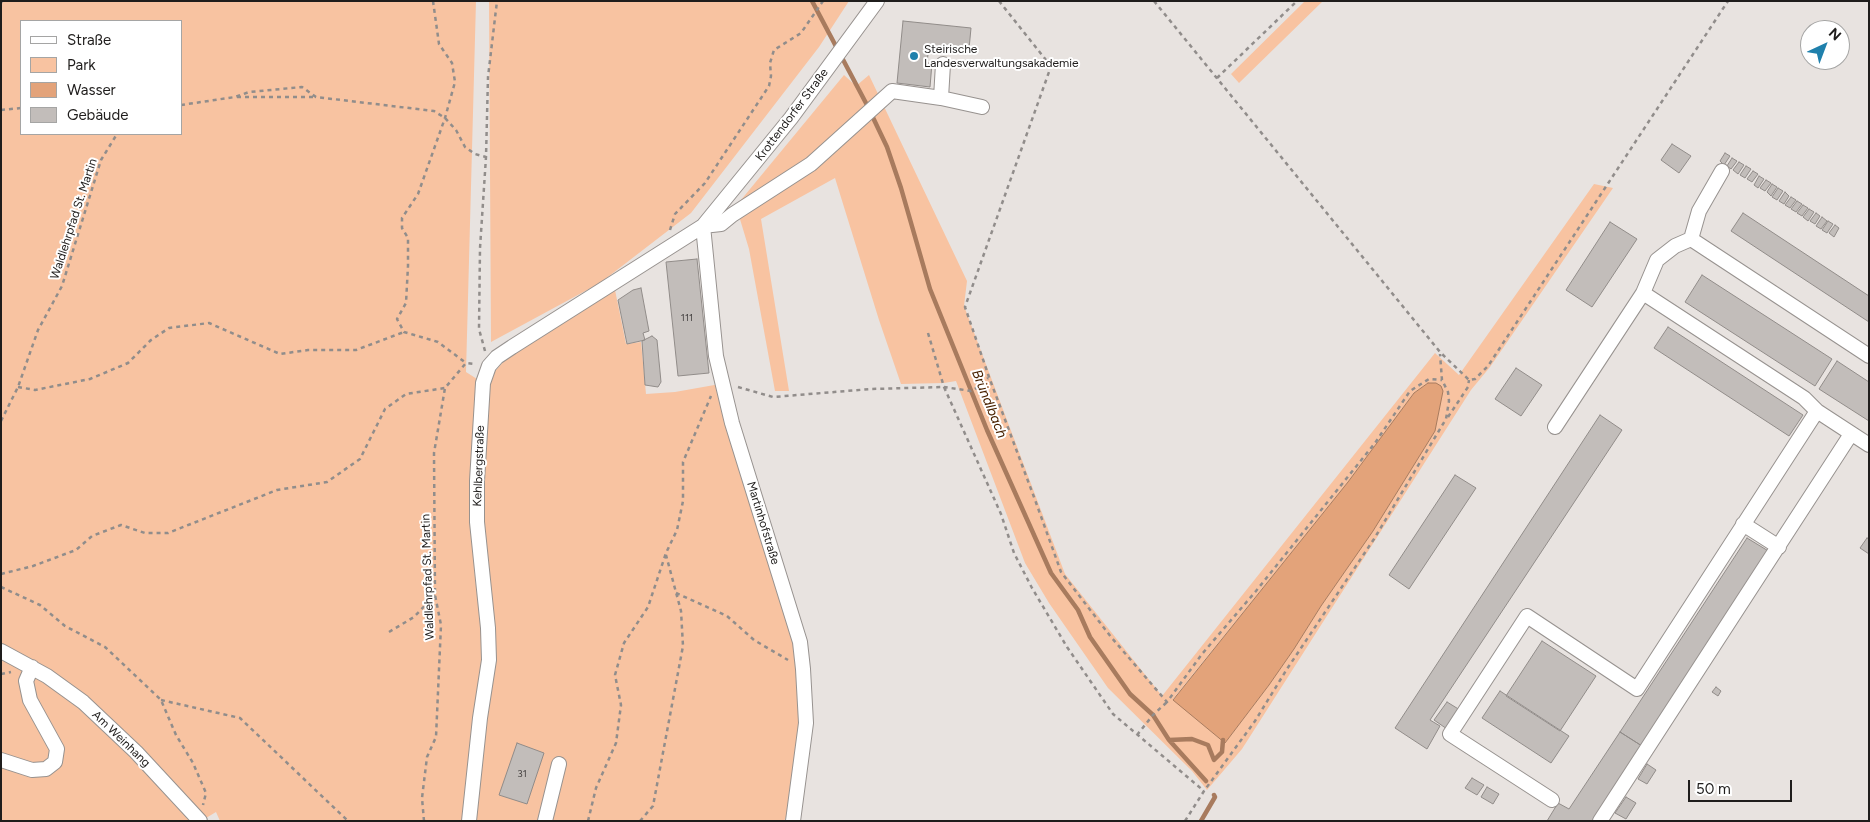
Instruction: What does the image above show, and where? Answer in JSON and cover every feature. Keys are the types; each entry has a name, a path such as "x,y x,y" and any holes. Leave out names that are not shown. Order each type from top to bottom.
{"street":[{"name":"Krottendorfer Straße","path":"703,226 780,132 877,1"},
{"path":"941,98 943,64"},
{"path":"489,366 497,357 512,347 663,251 703,226 721,224 811,164 892,91 941,98 982,107"},
{"path":"1692,239 1699,211 1722,171"},
{"name":"Martinhofstraße","path":"703,226 716,356 732,423 796,625 803,669 806,723 792,821"},
{"path":"1555,427 1643,293 1657,260 1675,246 1692,239"},
{"path":"1692,239 1869,356"},
{"path":"1643,293 1804,398 1817,412 1869,445"},
{"name":"Kehlbergstraße","path":"469,821 488,660 488,628 478,539 477,506 483,383 489,366"},
{"path":"1552,800 1450,734 1527,616 1637,688 1817,412"},
{"path":"1600,821 1851,434"},
{"path":"1743,524 1779,547"},
{"name":"Am Weinhang","path":"1,651 32,667 83,702 136,752 198,818"},
{"path":"1,760 32,770 46,770 55,762 57,749 30,700 26,681 32,667"},
{"path":"545,821 559,764"}],"path":[{"path":"404,332 397,319 406,303 408,266 408,238 402,228 402,218 418,194 445,118 455,82 452,63 439,44 433,1"},
{"path":"18,387 35,390 90,379 128,363 152,340 169,328 209,323 280,354 308,350 356,350 404,332 438,342 466,362 489,366 479,329 480,248 486,157 488,77 496,1"},
{"path":"663,251 675,214 705,183 769,86 771,76 770,63 774,50 801,33 823,1"},
{"path":"999,1 1046,60 1049,72 965,307 988,378 1061,572 1111,637 1167,702"},
{"path":"1154,1 1440,352 1469,380"},
{"path":"1217,78 1297,1"},
{"path":"1469,380 1475,379 1488,366 1728,1"},
{"path":"235,97 249,92 302,87 316,97"},
{"path":"182,105 235,97 316,97 434,111 445,118 456,130 465,147 475,154 486,157"},
{"path":"1,110 20,108"},
{"name":"Waldlehrpfad St. Martin","path":"1,420 18,387 38,330 62,286 101,160 116,135"},
{"path":"928,333 944,387 1001,514 1014,553 1032,588 1067,647 1113,714 1204,790"},
{"path":"1440,352 1442,380 1450,401 1446,419"},
{"name":"Waldlehrpfad St. Martin","path":"424,821 422,798 427,757 436,737 440,625 436,595 434,453 445,388 466,362"},
{"path":"588,821 596,788 616,743 621,705 615,676 624,643 648,607 666,553 677,530 683,501 683,462 712,393 723,385 773,397 870,388 944,387 972,391 988,378"},
{"path":"1137,734 1152,715 1167,702 1202,654 1256,591 1375,443 1410,391 1429,379 1442,380"},
{"path":"1185,821 1204,790 1255,721 1292,661 1374,539 1446,419 1468,387 1469,380"},
{"path":"1,574 33,566 76,550 92,536 121,525 145,533 168,533 277,490 328,482 360,459 385,410 406,394 445,388"},
{"path":"640,821 653,806 683,646 681,612 666,553"},
{"path":"1,587 40,605 65,626 105,647 161,700 176,735 193,763 206,793 198,818"},
{"path":"676,593 727,616 754,640 803,669"},
{"path":"389,632 414,617 436,595"},
{"path":"161,700 240,718 348,821"}],"green space":[{"path":"1,1 476,1 466,372 477,379 472,536 483,648 464,821 220,821 216,812 201,821 1,821"},
{"path":"489,1 849,1 819,47 691,213 600,283 491,342"},
{"path":"1305,1 1323,1 1239,83 1231,74"},
{"path":"844,75 856,86 869,75 967,281 964,306 1065,574 1162,696 1435,353 1459,375 1594,184 1613,188 1490,367 1471,390 1242,749 1207,790 1192,771 1108,688 1049,603 1025,563 956,381 901,384 835,178 761,219 789,391 775,391 749,249 736,206","holes":["1428,383 1435,431 1372,532 1294,649 1225,743 1173,699 1348,482 1414,393"]},
{"path":"615,290 626,344 641,342 646,394 675,392 720,384 798,651 803,720 787,815 784,821 476,821 480,748 484,718 483,479 490,383 495,371 507,358"}],"water":[{"path":"1428,383 1436,383 1441,386 1443,391 1435,431 1373,531 1294,649 1225,743 1173,700 1348,482 1414,393"}],"building":[{"name":"Steirische Landesverwaltungsakademie","path":"903,21 971,28 969,49 929,46 927,63 932,63 930,87 897,83"},
{"path":"1672,144 1691,156 1679,173 1661,160"},
{"path":"1725,153 1730,156 1724,165 1720,161"},
{"path":"1732,158 1737,161 1731,169 1727,166"},
{"path":"1739,162 1744,165 1738,174 1733,170"},
{"path":"1746,166 1751,169 1745,178 1740,175"},
{"path":"1753,171 1758,174 1752,182 1747,179"},
{"path":"1759,176 1764,179 1758,188 1754,185"},
{"path":"1766,180 1771,183 1765,191 1760,188"},
{"path":"1772,184 1777,187 1771,196 1767,192"},
{"path":"1778,188 1783,191 1777,200 1772,197"},
{"path":"1785,192 1789,196 1784,204 1779,201"},
{"path":"1791,197 1796,200 1790,208 1785,205"},
{"path":"1797,201 1802,204 1796,212 1791,209"},
{"path":"1803,205 1808,208 1802,216 1797,213"},
{"path":"1809,209 1814,212 1808,221 1803,217"},
{"path":"1743,213 1869,296 1869,322 1731,231"},
{"path":"1816,213 1820,216 1815,224 1810,221"},
{"path":"1822,217 1827,221 1821,229 1816,226"},
{"path":"1828,221 1833,224 1827,233 1822,230"},
{"path":"1610,222 1637,239 1592,307 1566,290"},
{"path":"1835,225 1839,228 1834,237 1829,233"},
{"path":"697,259 709,373 678,376 666,262"},
{"path":"1702,275 1832,359 1815,386 1685,302"},
{"path":"641,288 649,331 643,333 645,340 627,344 618,300 633,290"},
{"path":"1668,327 1803,415 1789,436 1654,348"},
{"path":"652,336 657,340 661,382 658,387 645,385 642,341"},
{"path":"1837,361 1869,382 1869,421 1819,389"},
{"path":"1516,368 1542,385 1521,416 1495,399"},
{"path":"1600,415 1622,430 1430,720 1440,726 1427,749 1395,728"},
{"path":"1455,475 1476,488 1409,589 1389,575"},
{"path":"1747,538 1770,552 1642,746 1620,732"},
{"path":"1867,538 1869,539 1869,554 1860,548"},
{"path":"1542,641 1596,676 1560,731 1506,696"},
{"path":"1716,687 1721,691 1718,696 1712,692"},
{"path":"1500,691 1569,736 1551,763 1482,718"},
{"path":"1447,702 1460,710 1447,729 1434,720"},
{"path":"1620,732 1642,746 1594,821 1547,821 1558,803 1569,809"},
{"path":"517,743 544,753 527,804 499,795"},
{"path":"1647,764 1656,770 1647,784 1638,779"},
{"path":"1472,778 1484,785 1477,795 1465,788"},
{"path":"1487,787 1499,794 1493,804 1481,797"},
{"path":"1626,797 1636,803 1626,819 1615,813"}],"waterway":[{"name":"Bründlbach","path":"812,1 887,147 901,188 930,289 987,430 1051,573 1078,610 1090,637 1130,694 1153,715 1169,740 1206,781"},
{"path":"1169,740 1192,739 1208,745 1214,760 1222,752 1223,740"},
{"name":"Bründlbach","path":"1201,821 1215,797 1214,795"}],"place":[{"name":"Steirische Landesverwaltungsakademie","path":"914,56"}]}
